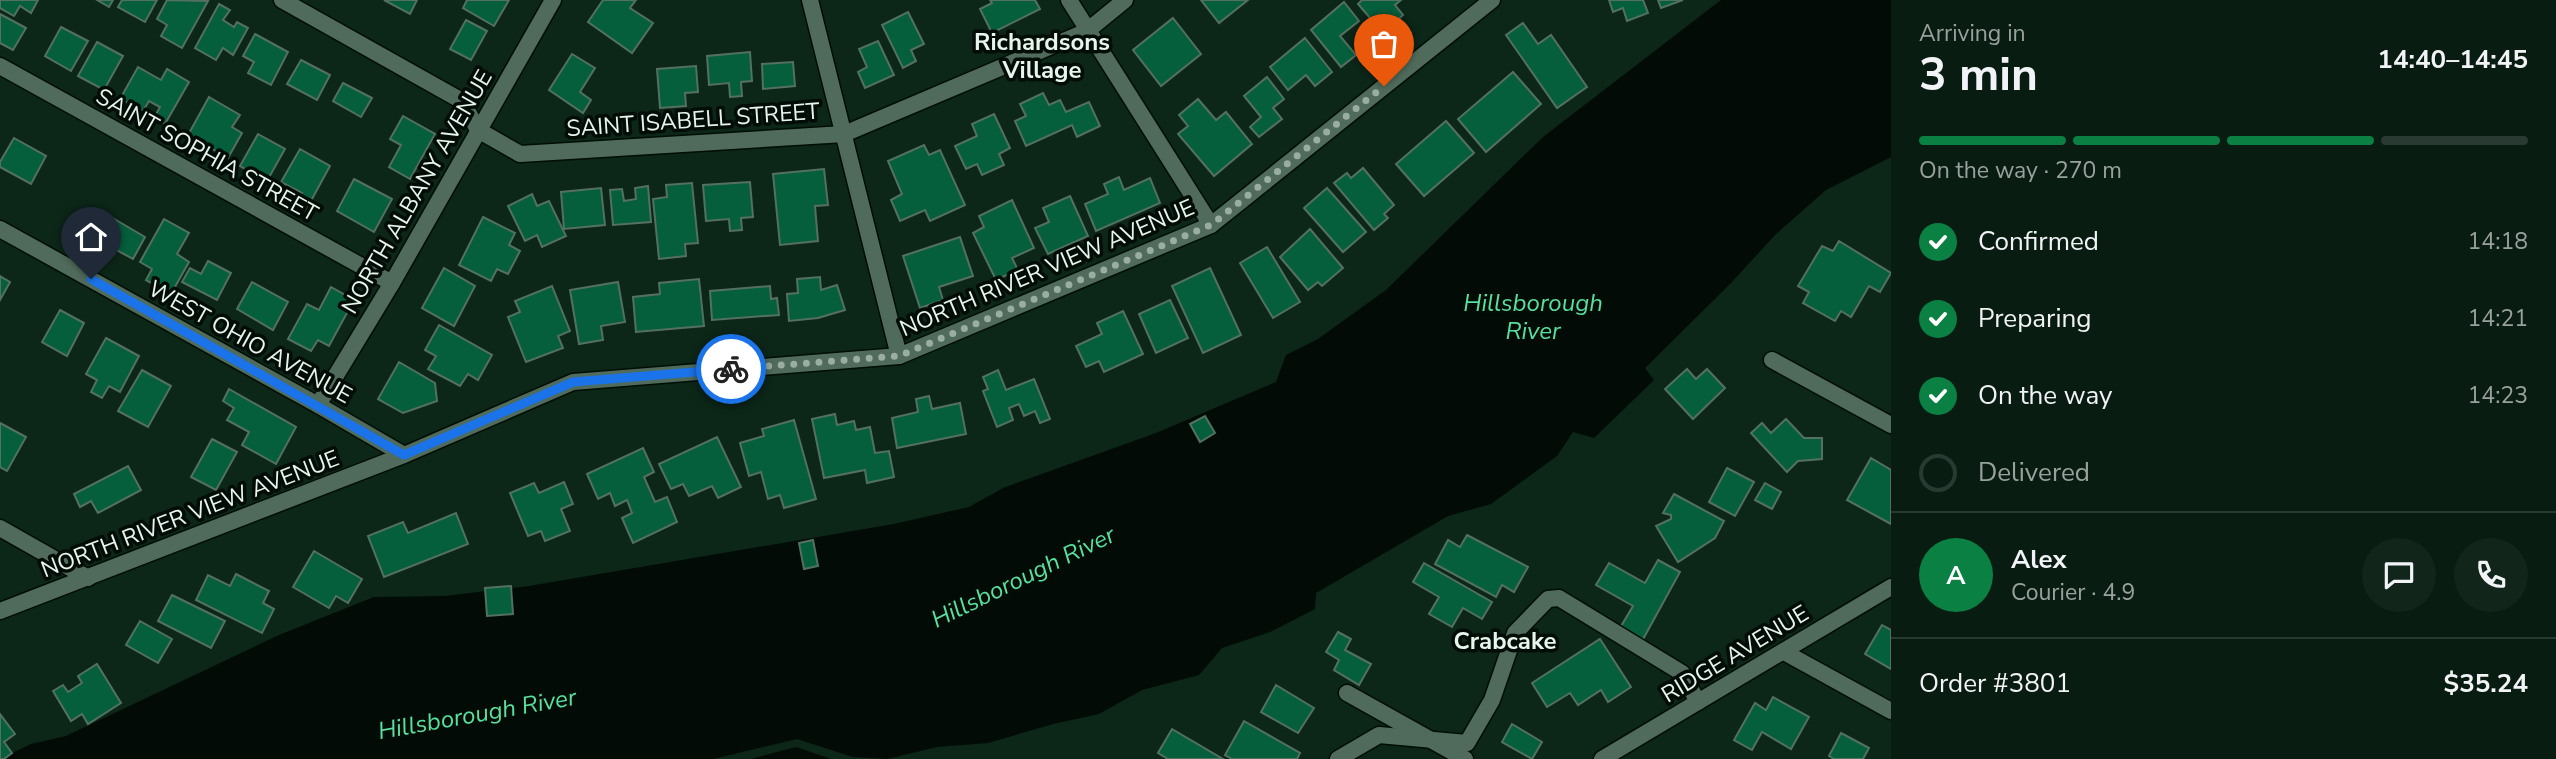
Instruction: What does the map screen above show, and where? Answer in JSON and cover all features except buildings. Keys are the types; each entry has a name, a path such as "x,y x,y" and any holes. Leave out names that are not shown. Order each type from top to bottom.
{"street":[{"name":"SAINT ISABELL STREET","path":"282,0 462,101 478,130 520,154 844,134 1087,31 1125,0"},
{"name":"NORTH ALBANY AVENUE","path":"318,405 392,283 553,0"},
{"path":"810,0 899,356"},
{"path":"1069,0 1211,225"},
{"name":"NORTH RIVER VIEW AVENUE","path":"0,611 404,455 573,382 899,356 1211,225 1492,0"},
{"name":"SAINT SOPHIA STREET","path":"0,66 392,283"},
{"name":"WEST OHIO AVENUE","path":"0,229 404,455"},
{"path":"1772,360 1891,425"},
{"path":"0,528 88,578"},
{"name":"RIDGE AVENUE","path":"1602,759 1891,587"},
{"path":"1338,759 1379,735 1467,743 1492,700 1515,632 1548,599 1559,598 1682,673 1698,702"},
{"path":"1784,652 1891,711"},
{"path":"1348,694 1465,759"}],"water":[{"name":"Hillsborough River","path":"1721,0 1891,0 1891,157 1826,190 1776,234 1645,368 1654,380 1594,438 1573,432 1557,456 1491,504 1448,516 1316,593 1315,609 1270,632 1222,648 1199,675 1142,690 1099,714 988,743 937,747 887,759 853,757 797,739 713,759 0,759 31,744 66,736 279,635 374,597 445,596 529,586 894,524 969,507 1003,488 1156,433 1276,382 1286,355 1318,339 1386,290 1543,137"},
{"path":"796,747 831,759 751,759"}],"way so far":[{"path":"731,369 899,356 1211,225 1384,86"}],"district":[{"name":"Richardsons Village","path":"1042,56"},
{"name":"Crabcake","path":"1505,641"}],"route":[{"path":"91,279 404,455 573,382 731,369"}]}
